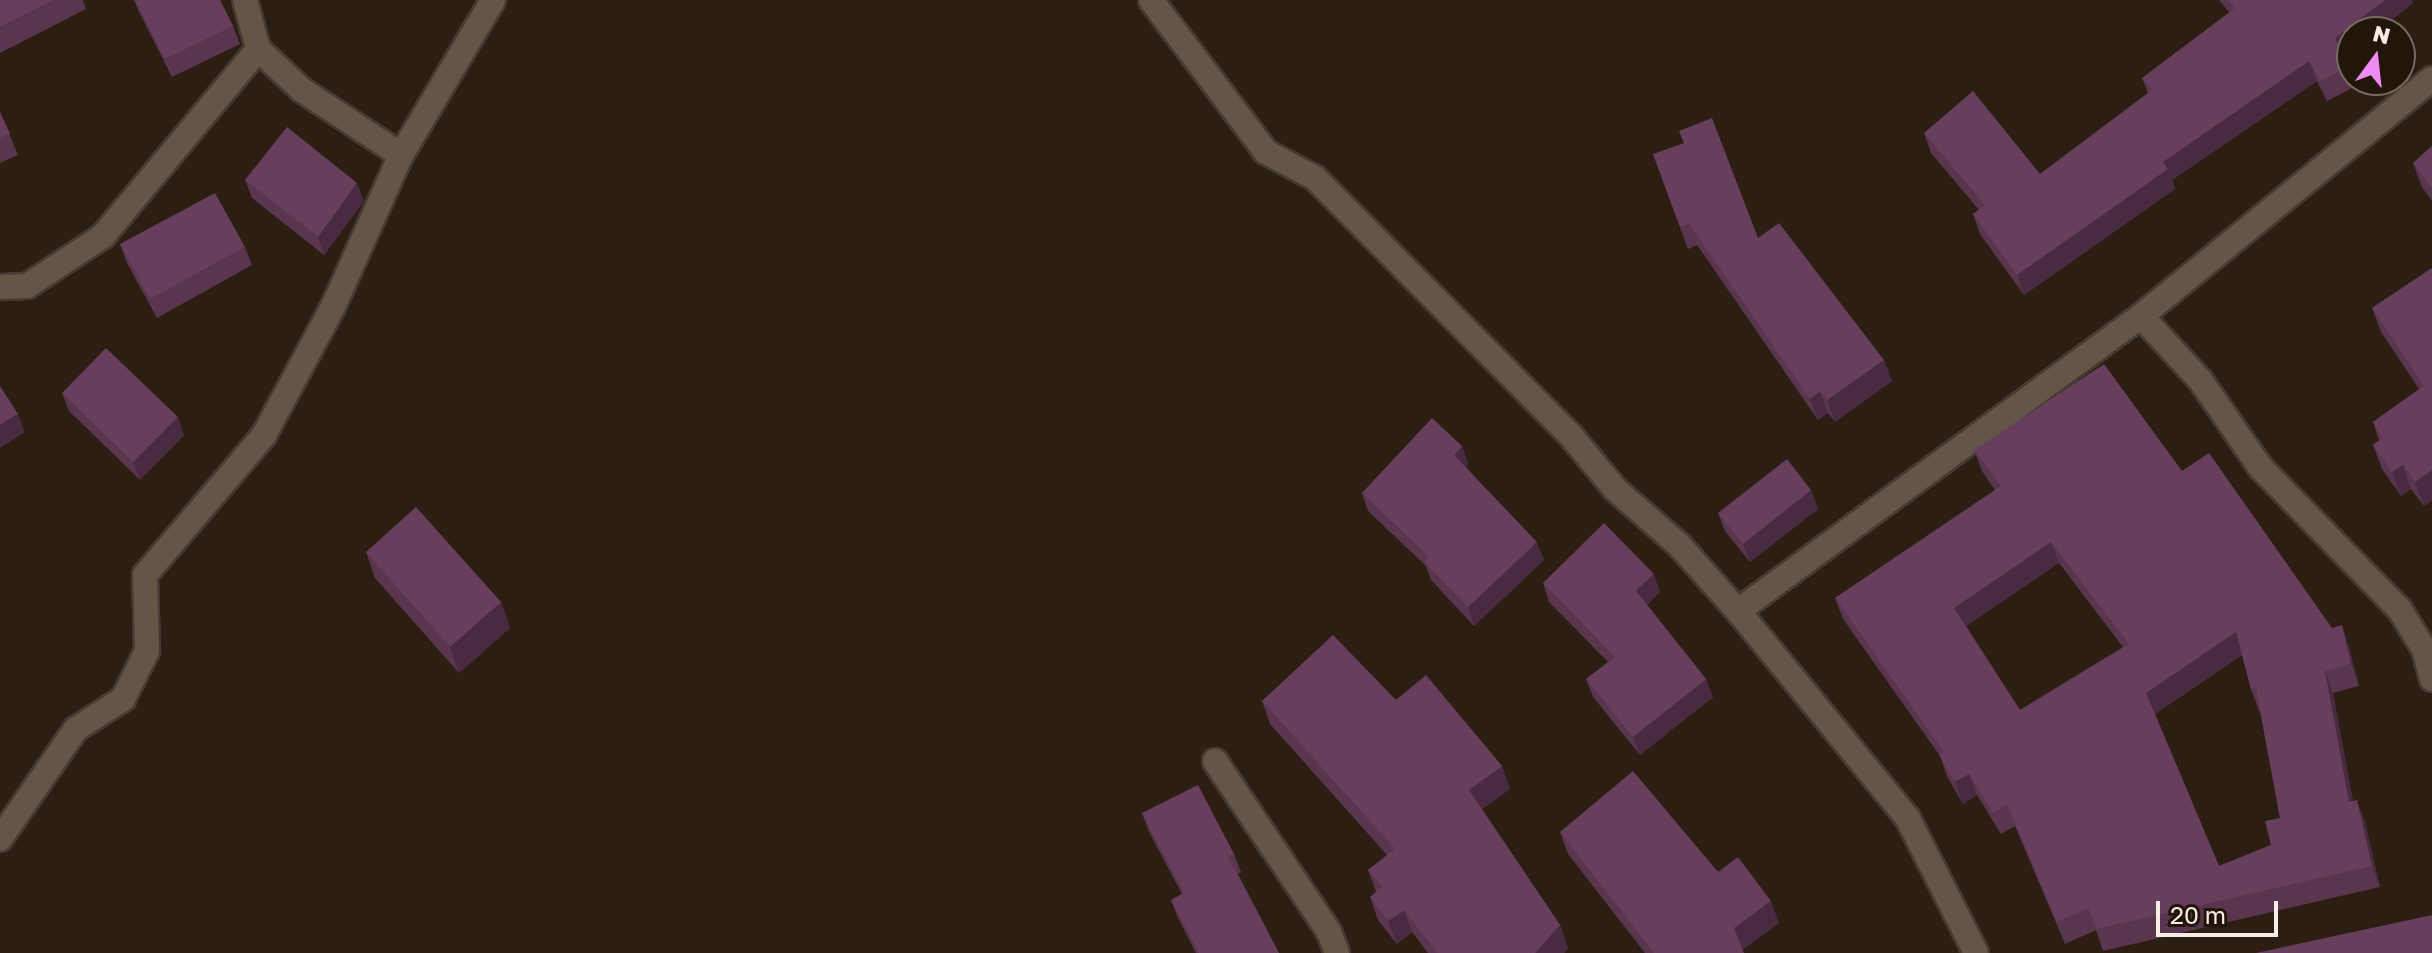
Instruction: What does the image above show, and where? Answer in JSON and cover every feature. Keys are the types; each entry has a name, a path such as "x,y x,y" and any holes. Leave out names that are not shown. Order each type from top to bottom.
{"street":[{"path":"245,0 258,49 302,90 401,155"},
{"path":"0,839 76,729 123,699 147,651 145,575 264,435 333,307 401,155 493,0"},
{"path":"1152,1 1266,152 1315,178 1572,437 1615,489 1680,546 1738,611 1908,819 1976,953"},
{"path":"0,287 27,286 103,236 258,49"},
{"path":"1738,611 2141,316 2432,79"},
{"path":"2141,316 2201,381 2260,467 2400,610 2424,649 2432,679"},
{"path":"1215,761 1329,932 1337,953"}],"building":[{"path":"0,0 54,0 0,27"},
{"path":"135,0 220,0 233,26 165,59"},
{"path":"2228,0 2385,0 2364,16 2336,16 2336,73 2320,81 2309,61 2163,162 2168,169 2017,275 1973,214 1985,205 1924,133 1973,91 2040,174 2152,90 2142,78 2235,8"},
{"path":"0,112 10,134 0,138"},
{"path":"1712,118 1758,238 1779,223 1884,360 1827,400 1820,391 1810,399 1689,224 1680,227 1653,154 1684,143 1679,131"},
{"path":"287,127 357,183 318,237 245,180"},
{"path":"2432,146 2432,188 2413,163"},
{"path":"215,193 245,247 150,299 120,244"},
{"path":"2432,268 2432,470 2415,482 2403,465 2392,472 2373,445 2383,438 2373,422 2424,386 2372,308"},
{"path":"106,348 178,417 133,462 62,393"},
{"path":"2104,364 2182,471 2209,453 2332,628 2342,625 2351,664 2325,671 2349,802 2357,800 2372,866 2096,929 2088,908 2057,922 2007,804 1993,813 1969,774 1955,782 1939,755 1944,752 1835,598 2001,486 1974,450","holes":["2051,542 2129,644 2020,710 1954,608","2236,632 2251,689 2256,688 2280,818 2265,821 2271,845 2219,866 2146,693"]},
{"path":"0,386 18,414 0,425"},
{"path":"1432,418 1462,446 1454,455 1537,542 1468,607 1424,562 1429,557 1362,493"},
{"path":"1787,459 1811,490 1743,544 1718,513"},
{"path":"416,507 501,602 450,647 366,552"},
{"path":"1604,523 1654,574 1636,591 1706,679 1633,737 1586,679 1615,657 1543,583"},
{"path":"1333,635 1396,700 1426,675 1502,766 1469,790 1560,925 1535,953 1437,953 1404,910 1388,921 1370,897 1382,887 1368,870 1395,849 1262,701"},
{"path":"1633,771 1718,872 1738,857 1771,901 1734,928 1744,953 1654,953 1560,832"},
{"path":"1198,785 1234,854 1228,857 1279,953 1199,953 1171,900 1184,893 1142,813"},
{"path":"2432,915 2432,953 2256,953"}]}
